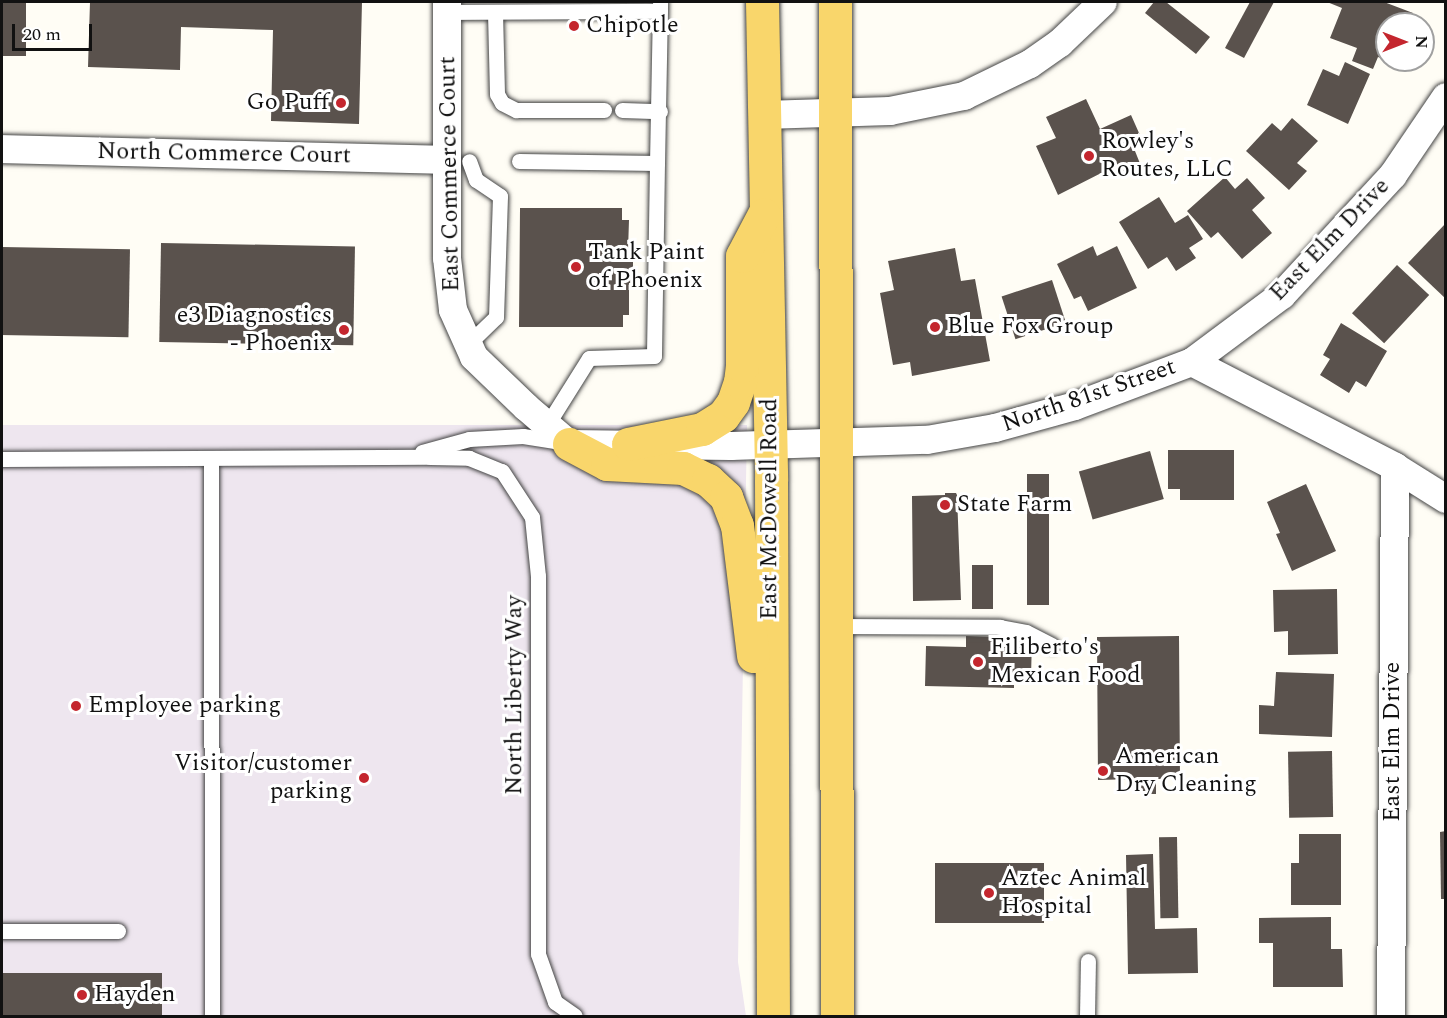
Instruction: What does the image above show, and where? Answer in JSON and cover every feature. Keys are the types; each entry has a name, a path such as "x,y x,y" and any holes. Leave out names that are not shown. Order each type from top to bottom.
{"main road":[{"name":"East McDowell Road","path":"762,2 770,445 773,1017"},
{"path":"836,2 834,444 837,1017"},
{"path":"628,444 702,429 723,416 733,402 740,382 742,366 742,256 765,212"},
{"path":"558,434 607,464 683,468 708,480 726,497 737,525 771,807"}],"street":[{"path":"764,115 890,111 964,96 1030,64 1059,44 1103,2"},
{"name":"East Commerce Court","path":"447,7 467,160 447,258 453,310 474,357 558,434"},
{"name":"East Elm Drive","path":"1192,362 1282,295 1393,175 1446,97"},
{"name":"North Commerce Court","path":"2,149 467,160"},
{"name":"North 81st Street","path":"770,445 927,440 995,428 1075,406 1192,362 1395,467 1446,499"},
{"path":"558,434 628,444 770,445"},
{"name":"East Elm Drive","path":"1391,1017 1395,467"}],"lane":[{"path":"447,7 495,12 660,6 654,356 589,358 558,434"},
{"path":"495,12 497,94 502,103 516,110 604,110"},
{"path":"622,110 660,111"},
{"path":"467,160 476,180 500,196 496,317 468,344"},
{"path":"519,161 657,163"},
{"name":"North Liberty Way","path":"403,457 469,439 558,434"},
{"path":"211,458 212,1017"},
{"name":"North Liberty Way","path":"2,459 469,458 502,471 532,517 538,576 538,954 555,1002 575,1017"},
{"path":"835,626 1000,627 1026,632 1052,645"},
{"path":"2,932 118,931"},
{"path":"1087,1017 1088,962"}],"shaded area":[{"path":"2,425 747,425 738,962 746,1016 2,1016"}],"building":[{"path":"2,2 26,2 26,56 2,56"},
{"path":"90,2 362,2 359,124 271,121 273,30 181,27 180,70 88,67"},
{"path":"1154,2 1166,2 1210,37 1196,54 1145,13"},
{"path":"1250,2 1274,2 1244,58 1225,48"},
{"path":"1327,2 1384,2 1410,12 1375,12 1375,64 1373,69 1352,61 1357,48 1330,38 1342,8"},
{"path":"1345,62 1370,74 1348,124 1307,105 1323,69 1339,76"},
{"name":"Rowley's Routes, LLC","path":"1086,99 1100,129 1131,115 1143,142 1133,146 1141,166 1119,176 1115,166 1058,195 1036,146 1056,138 1046,117"},
{"path":"1292,118 1318,141 1297,163 1307,171 1289,190 1246,151 1272,123 1281,131"},
{"path":"1225,177 1235,189 1247,178 1265,198 1252,210 1272,233 1242,259 1218,232 1211,238 1187,211"},
{"path":"1159,197 1175,223 1188,215 1203,239 1189,248 1196,258 1176,271 1167,257 1148,269 1119,222"},
{"name":"Tank Paint of Phoenix","path":"520,208 622,208 622,220 629,220 628,251 633,251 633,283 629,283 629,315 623,315 623,327 519,327"},
{"path":"1446,223 1446,299 1408,263"},
{"path":"161,243 355,246 353,345 159,342"},
{"path":"1093,246 1097,256 1117,246 1137,288 1088,311 1081,296 1074,299 1057,264"},
{"path":"2,247 130,249 128,337 2,335"},
{"name":"Blue Fox Group","path":"955,248 961,281 975,279 990,361 912,376 910,362 893,365 880,293 894,290 888,261"},
{"path":"1397,265 1429,295 1384,343 1352,313"},
{"path":"1052,280 1066,323 1015,339 1002,296"},
{"path":"1341,323 1387,351 1366,387 1356,381 1349,393 1320,375 1330,359 1323,355"},
{"path":"1168,450 1234,450 1234,500 1180,500 1180,489 1168,489"},
{"path":"1150,451 1164,499 1093,519 1079,471"},
{"path":"1027,474 1049,474 1049,605 1027,605"},
{"path":"1306,484 1336,551 1292,571 1276,534 1280,533 1267,502"},
{"path":"945,493 956,493 957,495 961,600 913,601 912,496 945,495"},
{"path":"972,565 993,565 993,609 972,609"},
{"path":"1337,589 1338,654 1288,655 1288,631 1274,632 1273,590"},
{"name":"Filiberto's Mexican Food","path":"966,636 1032,638 1031,677 1014,676 1014,688 925,686 926,646 966,647"},
{"path":"1179,636 1180,779 1156,779 1156,794 1137,794 1137,779 1098,780 1097,637"},
{"path":"1276,672 1334,674 1332,737 1259,734 1259,705 1274,706"},
{"path":"1332,751 1333,817 1289,818 1288,752"},
{"path":"1446,831 1446,899 1441,899 1440,832"},
{"path":"1299,834 1341,834 1341,905 1291,905 1291,863 1299,863"},
{"path":"1159,837 1177,837 1178,918 1160,918"},
{"path":"1153,854 1155,929 1197,928 1198,973 1128,974 1126,855"},
{"name":"Aztec Animal Hospital","path":"935,863 1044,863 1044,923 935,923"},
{"path":"1331,917 1331,949 1342,949 1343,987 1273,987 1273,943 1259,943 1259,918"},
{"name":"Hayden","path":"2,973 162,973 162,1016 2,1016"}],"place":[{"name":"Chipotle","path":"574,26"},
{"name":"Go Puff","path":"341,103"},
{"name":"Rowley's Routes, LLC","path":"1089,156"},
{"name":"Tank Paint of Phoenix","path":"576,267"},
{"name":"Blue Fox Group","path":"935,327"},
{"name":"e3 Diagnostics - Phoenix","path":"344,330"},
{"name":"State Farm","path":"945,505"},
{"name":"Filiberto's Mexican Food","path":"978,662"},
{"name":"Employee parking","path":"76,706"},
{"name":"American Dry Cleaning","path":"1103,771"},
{"name":"Visitor/customer parking","path":"364,778"},
{"name":"Aztec Animal Hospital","path":"989,893"},
{"name":"Hayden","path":"82,995"}]}
